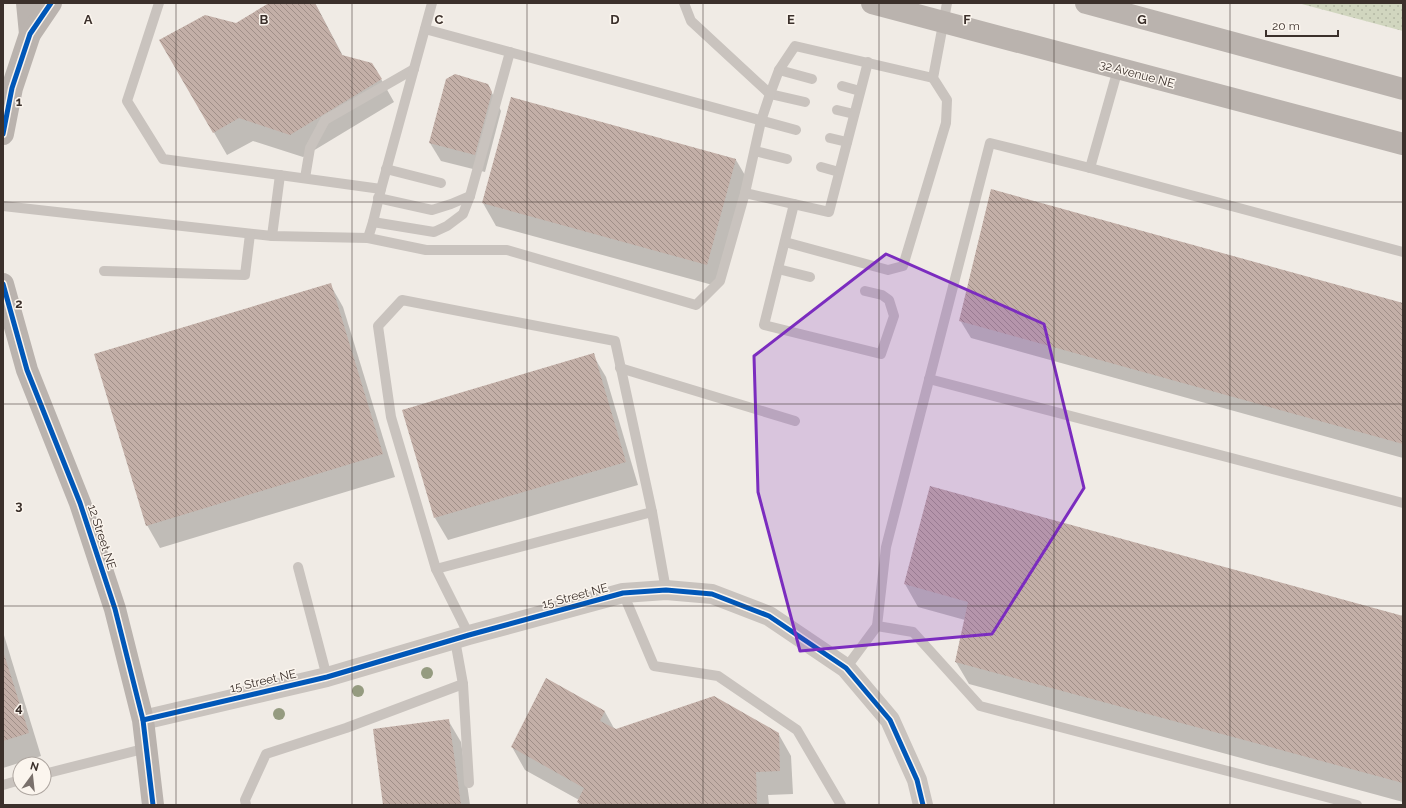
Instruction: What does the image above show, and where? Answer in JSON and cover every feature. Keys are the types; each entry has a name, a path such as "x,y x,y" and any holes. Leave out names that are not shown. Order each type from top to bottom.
{"main road":[{"path":"27,3 30,34"},
{"path":"3,134 12,88 30,34 51,3"},
{"name":"32 Avenue NE","path":"872,3 945,12 1118,69 1403,144"},
{"path":"1086,3 1403,90"},
{"name":"12 Street NE","path":"3,284 27,370 80,503 116,610 143,720 148,748 153,805"}],"street":[{"name":"15 Street NE","path":"143,720 327,677 462,637 623,593 666,590 712,594 769,616 846,668 890,720 917,780 924,805"}],"lane":[{"path":"159,3 127,101 163,159 305,178 380,194 432,210 470,196"},
{"path":"368,238 432,3"},
{"path":"684,3 691,21 770,94 805,102"},
{"path":"785,242 888,270 903,266 946,123 947,100 933,78 945,12"},
{"path":"425,29 796,130"},
{"path":"3,206 272,236 368,238 426,250 507,250 696,306 720,281 745,193 761,121 779,70 795,46 933,78"},
{"path":"373,222 434,232 447,226 463,214 470,196 510,52"},
{"path":"745,193 829,212 868,62"},
{"path":"305,178 310,148 325,120 414,69"},
{"path":"1090,168 1118,69"},
{"path":"779,70 812,78"},
{"path":"842,86 860,91"},
{"path":"837,110 854,114"},
{"path":"830,138 847,142"},
{"path":"846,668 877,626 886,547 990,143 1090,168 1403,252"},
{"path":"755,151 787,159"},
{"path":"821,167 839,172"},
{"path":"386,169 441,183"},
{"path":"272,236 280,175"},
{"path":"794,204 764,325 881,354 894,316 889,300 882,295 865,291"},
{"path":"104,271 246,275 250,234"},
{"path":"778,269 810,277"},
{"path":"469,783 463,684 462,637 436,569 391,417 378,326 402,300 615,341 652,512 666,590"},
{"path":"620,368 795,421"},
{"path":"929,379 1403,503"},
{"path":"436,569 652,512"},
{"path":"298,568 327,677"},
{"path":"623,593 654,666 718,676 797,730 841,805"},
{"path":"877,626 913,632 980,706 1357,805"},
{"path":"246,805 246,800 266,754 346,728 463,684"},
{"path":"52,772 148,748"}],"highlighted area":[{"path":"886,254 1044,324 1084,488 992,634 800,651 758,492 754,356"}],"green space":[{"path":"1298,3 1403,3 1403,31"}],"building":[{"path":"269,3 315,3 342,55 372,63 382,79 290,135 239,118 213,133 159,40 205,15 236,23"},
{"path":"455,74 488,84 492,92 475,155 429,143 446,79"},
{"path":"511,97 736,159 707,265 482,203"},
{"path":"991,189 1403,303 1403,444 959,321"},
{"path":"331,283 383,454 146,526 94,354"},
{"path":"594,353 626,462 434,518 402,410"},
{"path":"930,486 1403,616 1403,783 955,662 968,602 904,584"},
{"path":"3,651 29,733 3,741"},
{"path":"546,678 605,711 600,721 616,729 714,696 779,733 780,771 756,772 757,805 583,805 577,802 584,788 511,747"},
{"path":"449,719 461,805 383,805 373,729"}],"cycle path":[{"path":"3,134 12,88 30,34 51,3"},
{"path":"3,284 27,370 80,503 115,609 143,720 153,805"},
{"path":"143,720 327,677 469,635 623,593 666,590 712,594 769,616 846,668 890,720 917,780 923,805"}]}
